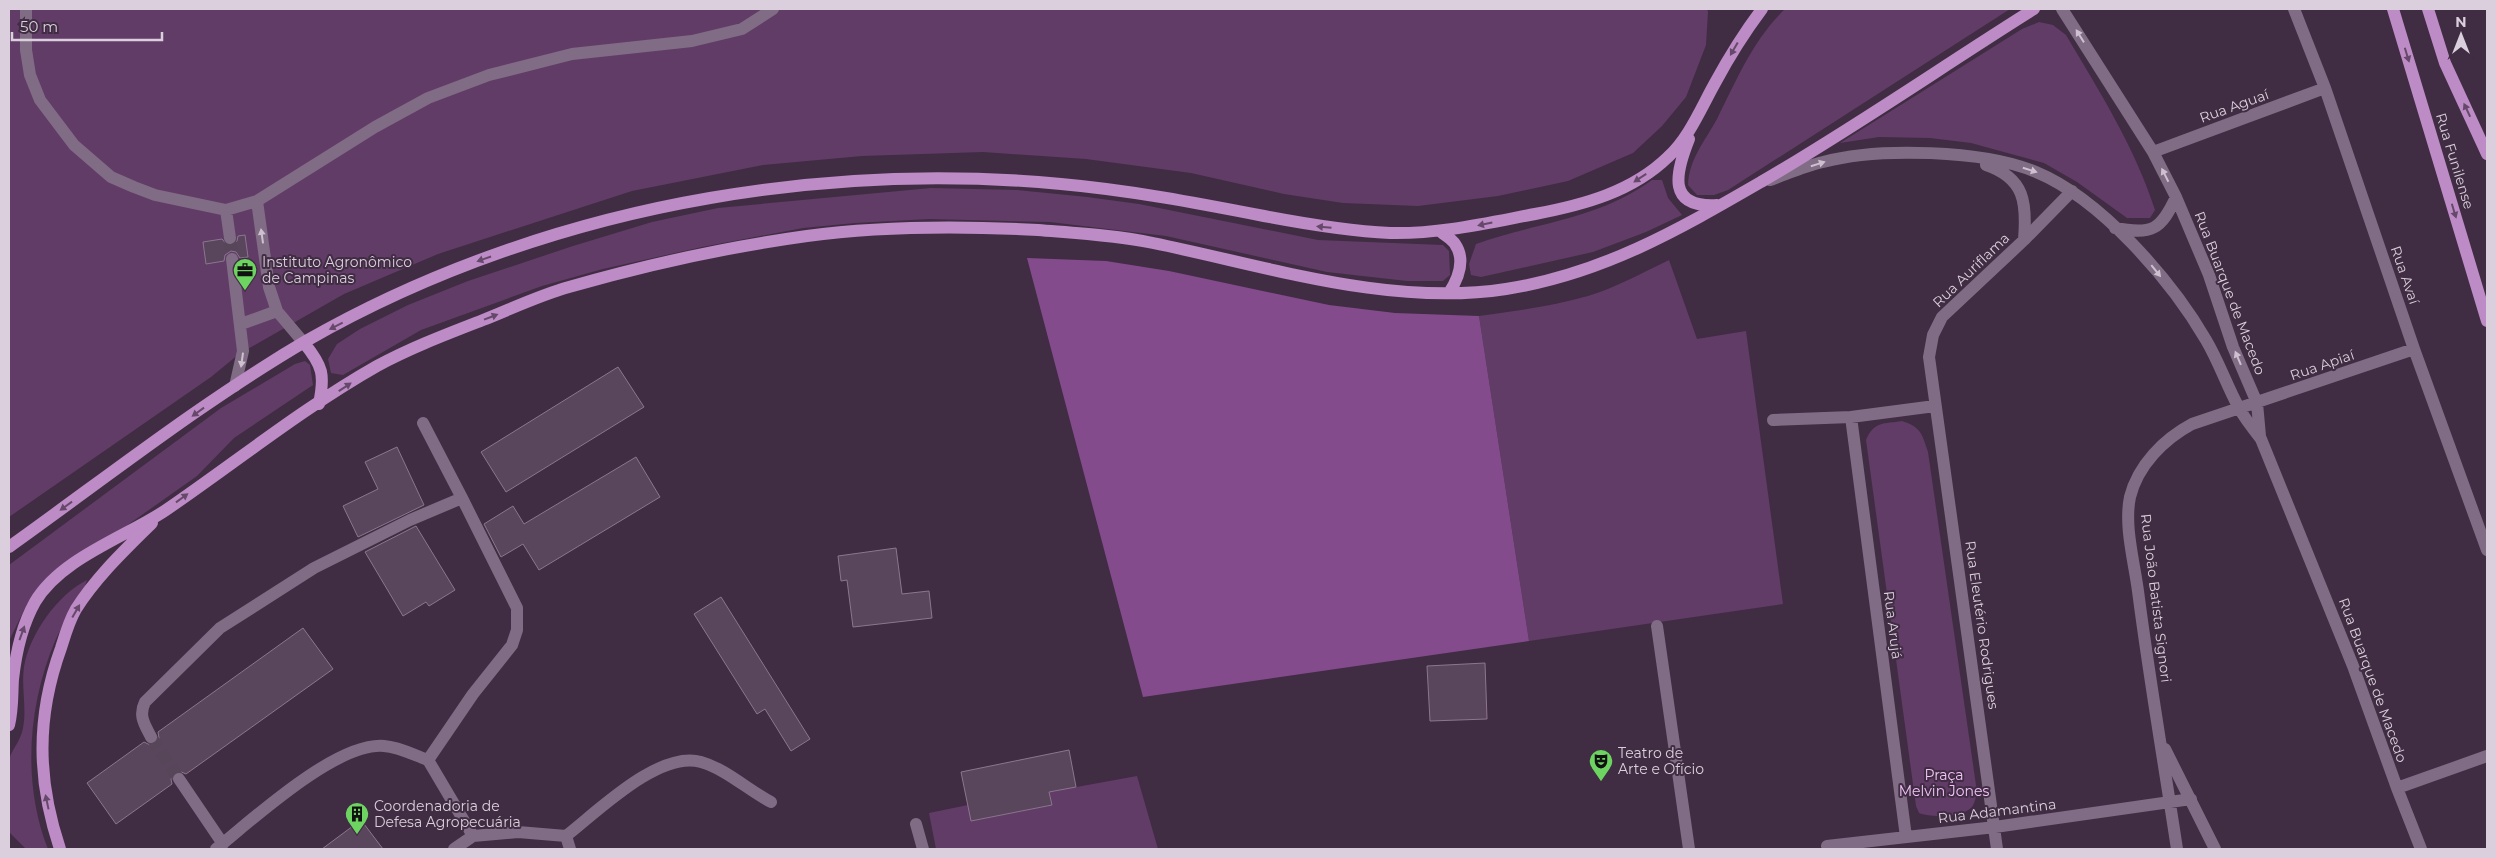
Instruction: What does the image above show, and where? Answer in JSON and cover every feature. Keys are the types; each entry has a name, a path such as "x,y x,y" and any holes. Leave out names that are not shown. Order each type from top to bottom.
{"main road":[{"path":"9,547 235,386 304,343 383,302 462,267 530,244 662,207 750,191 793,186 899,180 1026,181 1117,190 1305,225 1391,233 1469,228 1550,211 1622,190 1669,157 1699,114 1743,34 1762,9"},
{"path":"9,725 13,711 11,675 20,638 33,605 44,589 65,570 97,549 162,513 378,365 460,329 564,288 707,254 810,236 924,228 1040,230 1145,241 1309,278 1402,291 1449,293 1510,288 1598,266 1682,228 1804,157 2034,9"},
{"name":"Rua Funilense","path":"2393,9 2487,321"},
{"path":"2428,9 2445,62 2487,154"},
{"path":"1699,114 1680,164 1678,184 1683,195 1692,204 1701,206 1721,205"},
{"path":"1440,231 1455,244 1461,262 1458,280 1449,293"},
{"path":"304,343 321,367 323,380 319,404"},
{"path":"60,849 44,789 41,750 45,707 54,667 76,610 116,558 162,513"}],"street":[{"path":"26,9 26,50 30,76 40,100 74,145 111,177 134,187 155,195 226,210 257,201 375,127 428,98 489,75 572,54 692,41 742,29 773,9"},
{"name":"Rua Buarque de Macedo","path":"2062,9 2153,152 2176,197 2209,275 2233,347 2257,403 2261,439"},
{"name":"Rua Avaí","path":"2294,9 2325,88 2414,349 2487,550"},
{"name":"Rua Aguaí","path":"2153,152 2325,88"},
{"name":"Rua Buarque de Macedo","path":"1756,185 1824,162 1872,154 1956,155 1993,160 2036,171 2072,191 2116,228 2153,267 2187,312 2206,340 2240,409 2261,439 2353,666 2421,849"},
{"path":"1956,155 1990,166 2008,175 2022,191 2026,221 2024,240"},
{"name":"Rua Auriflama","path":"1935,406 1929,357 1933,335 1942,318 2024,240 2072,191"},
{"path":"2116,228 2134,232 2149,230 2162,223 2176,197"},
{"path":"257,201 269,287 277,310 304,343"},
{"path":"226,210 230,238"},
{"path":"232,259 243,351 235,386"},
{"path":"241,324 277,310"},
{"name":"Rua Apiaí","path":"2240,409 2414,349"},
{"path":"1773,420 1851,417 1935,406"},
{"name":"Rua Eleutério Rodrigues","path":"1935,406 1997,849"},
{"name":"Rua João Batista Signori","path":"2176,849 2130,537 2128,518 2130,498 2134,484 2150,458 2173,434 2192,424 2240,409"},
{"name":"Rua Arujá","path":"1851,417 1906,837"},
{"path":"423,423 516,608 518,630 512,646 474,694 428,760"},
{"path":"151,737 141,717 145,702 220,628 314,568 410,520 462,498"},
{"path":"1656,626 1689,849"},
{"path":"2160,740 2191,798 2215,849"},
{"path":"179,779 220,846 301,780 352,753 383,746 428,760 472,836"},
{"path":"2397,788 2487,756"},
{"path":"454,849 472,836 518,832 566,836 630,786 651,773 685,761 700,762 713,767 771,802"},
{"name":"Rua Adamantina","path":"1827,846 1995,827 2191,798"},
{"path":"916,824 923,849"},
{"path":"566,836 570,849"}],"green space":[{"path":"9,9 1707,9 1708,12 1706,45 1686,97 1662,126 1633,153 1568,181 1498,196 1418,206 1343,203 1284,194 1191,173 1086,159 983,152 862,156 763,165 632,191 438,254 344,294 239,354 211,377 9,517"},
{"path":"1785,9 2010,9 1728,190 1714,195 1697,195 1688,185 1694,158 1755,47"},
{"path":"2039,22 2053,25 2066,35 2103,98 2127,142 2147,187 2155,210 2150,218 2127,218 2077,182 2044,163 1971,143 1930,138 1879,137 1840,143 2022,29"},
{"path":"1652,180 1662,180 1668,198 1682,215 1646,232 1593,252 1481,277 1471,275 1469,264 1476,244 1566,219 1610,204"},
{"path":"931,188 1017,190 1087,197 1139,204 1318,240 1443,245 1449,251 1450,275 1443,281 1407,281 1327,272 1166,236 1050,222 929,219 855,223 803,228 702,247 603,269 542,286 421,330 343,375 331,373 328,359 337,344 360,329 408,305 468,281 573,246 652,222 718,208"},
{"path":"1669,260 1697,339 1746,331 1783,604 1529,641 1479,316 1575,300 1619,284"},
{"path":"305,361 310,365 313,385 234,438 197,476 129,524 27,604 9,641 9,565 221,408 295,364"},
{"name":"Praça Melvin Jones","path":"1902,421 1920,432 1928,452 1977,792 1972,807 1962,813 1947,816 1925,815 1919,813 1916,806 1866,440 1872,429 1876,426"},
{"path":"87,580 81,596 55,641 39,691 34,718 32,771 34,798 48,849 26,849 9,832 7,783 9,759 23,728 24,667 32,642 46,617 66,595 76,586"},
{"path":"1137,776 1158,849 936,849 929,813 968,805 972,821 1052,805 1049,792"}],"shaded area":[{"path":"1027,258 1106,261 1169,271 1329,305 1395,313 1479,316 1529,641 1143,697"}],"building":[{"path":"245,235 248,257 240,258 236,252 231,251 225,255 224,261 206,264 203,242 222,239 227,245 232,246 237,241 238,236"},
{"path":"618,367 644,407 506,492 481,452"},
{"path":"397,447 424,505 358,537 343,506 378,489 365,462"},
{"path":"636,457 660,497 539,570 523,544 501,557 484,524 513,506 524,524"},
{"path":"416,526 455,590 429,606 426,602 403,616 365,552"},
{"path":"896,548 902,594 929,591 932,618 853,627 847,580 841,581 838,556"},
{"path":"721,597 810,739 791,751 765,709 757,714 694,614"},
{"path":"303,628 333,669 186,774 179,771 174,773 171,779 172,784 116,824 87,783 144,742 150,745 155,744 159,738 158,732"},
{"path":"1485,663 1487,719 1430,721 1427,666"},
{"path":"1069,750 1076,787 1049,792 1052,805 971,821 961,772"},
{"name":"Coordenadoria de Defesa Agropecuária","path":"361,820 383,849 322,849"}],"tunnel":[{"path":"230,238 232,259"},
{"path":"151,737 179,779"}],"place":[{"name":"Instituto Agronômico de Campinas","path":"245,291"},
{"name":"Teatro de Arte e Ofício","path":"1601,782"},
{"name":"Coordenadoria de Defesa Agropecuária","path":"357,835"}]}
